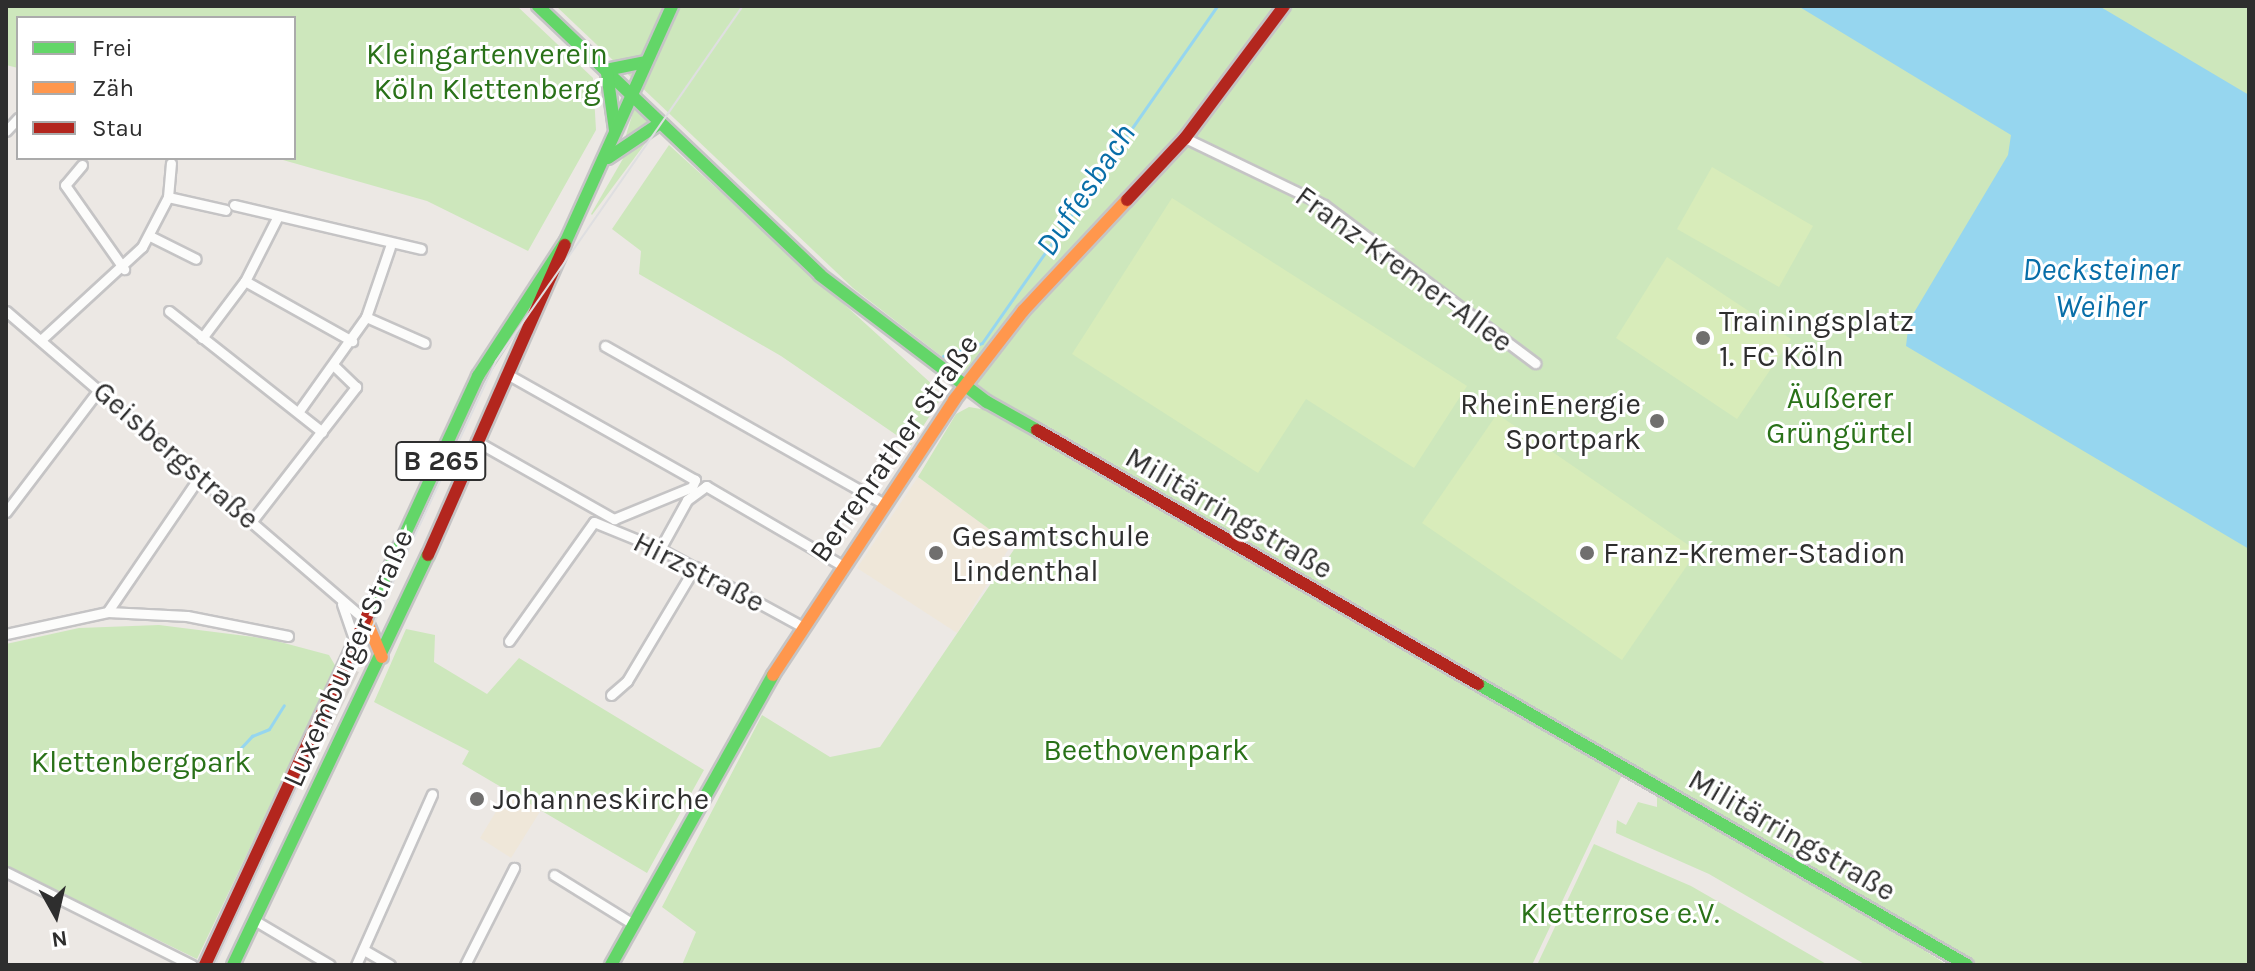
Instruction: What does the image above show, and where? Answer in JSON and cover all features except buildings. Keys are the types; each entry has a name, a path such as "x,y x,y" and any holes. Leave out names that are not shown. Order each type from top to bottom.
{"main road":[{"name":"Militärringstraße","path":"538,6 820,275 965,386 1967,965"},
{"name":"Luxemburger Straße","path":"233,965 382,660 566,241 608,158 631,94 672,6"},
{"name":"Berrenrather Straße","path":"611,965 803,627 965,386 1023,311 1185,138 1284,6"},
{"path":"615,138 606,70 646,62"},
{"path":"608,158 660,123"},
{"name":"Luxemburger Straße","path":"205,965 356,645 370,624 478,376 566,241"},
{"path":"478,376 496,376 496,402"},
{"path":"382,660 370,624 398,618"}],"street":[{"name":"Franz-Kremer-Allee","path":"1185,138 1324,205 1535,363"},
{"path":"43,338 124,269 150,236 168,197 171,163"},
{"path":"82,165 65,185 124,269"},
{"path":"168,197 278,216 390,247 421,249"},
{"path":"202,338 245,281 278,216"},
{"path":"150,236 196,259"},
{"path":"299,411 352,341 366,317 390,247"},
{"path":"245,281 352,341"},
{"name":"Geisbergstraße","path":"6,311 43,338 198,479 252,521 342,604 370,624"},
{"path":"169,311 322,432"},
{"path":"366,317 425,343"},
{"path":"605,346 884,504"},
{"path":"252,521 356,387 333,365"},
{"name":"Hirzstraße","path":"476,441 606,516 623,518 683,494 695,480 509,375"},
{"path":"6,512 100,388"},
{"path":"108,612 198,479"},
{"path":"660,549 687,500 706,486 843,566"},
{"name":"Hirzstraße","path":"509,641 594,522 660,549 803,627"},
{"path":"611,695 627,681 695,567"},
{"name":"Geisbergstraße","path":"342,604 356,645"},
{"path":"6,634 108,612 187,616 288,636"},
{"path":"356,965 432,794"},
{"path":"465,965 514,868"},
{"path":"6,872 192,965"},
{"path":"554,875 633,924"},
{"path":"254,920 330,965"},
{"path":"364,950 390,965"}],"shaded area":[{"name":"Gesamtschule Lindenthal","path":"918,477 1011,545 957,633 857,568"},
{"name":"Klettenbergpark","path":"356,671 359,672 322,743"},
{"path":"509,790 541,810 511,858 480,838"}],"green space":[{"name":"Kleingartenverein Köln Klettenberg","path":"6,6 517,6 593,78 596,130 528,251 427,201 283,160 296,160 296,16 16,16 16,68 6,65"},
{"name":"Äußerer Grüngürtel","path":"556,6 2249,6 2249,965 1977,965 993,396 853,288"},
{"path":"634,109 648,121 624,142"},
{"path":"653,133 592,215 628,150"},
{"path":"669,145 934,386 940,400 911,445 781,356 639,274 641,251 612,229"},
{"path":"1712,167 1813,226 1779,287 1677,229"},
{"path":"1172,198 1467,386 1414,468 1306,399 1258,473 1072,354"},
{"name":"Trainingsplatz 1. FC Köln","path":"1667,257 1791,339 1737,419 1616,338"},
{"name":"Beethovenpark","path":"969,407 987,410 1622,775 1532,965 682,965 696,932 662,907 762,715 830,757 880,747 1015,548 918,477 956,414"},
{"name":"Franz-Kremer-Stadion","path":"1497,414 1697,551 1622,660 1422,523"},
{"name":"Klettenbergpark","path":"159,625 269,639 329,655 336,667 197,959 6,866 6,644 79,628"},
{"path":"406,629 435,635 434,662 487,694 519,658 704,770 647,873 462,764 469,751 374,702"},
{"path":"1657,795 1882,923 1947,965 1866,965 1709,874 1616,833 1617,820 1626,825 1638,802 1657,807"},
{"name":"Kletterrose e.V.","path":"1594,844 1691,886 1828,965 1537,965"}],"water":[{"name":"Decksteiner Weiher","path":"1798,6 2099,6 2249,95 2249,549 1906,346 1909,321 2008,155 2011,135"}],"waterway":[{"name":"Duffesbach","path":"943,356 982,343 1217,6"},
{"path":"252,736 269,729 284,705"},
{"path":"238,751 252,736"},
{"path":"209,764 227,756"}],"tram line":[{"path":"215,965 496,361 743,6"}],"traffic: fast":[{"path":"538,6 820,275 987,402 1037,430"},
{"path":"369,612 478,376 566,241 672,6"},
{"path":"606,70 646,62"},
{"path":"607,73 615,130"},
{"path":"608,158 660,123"},
{"path":"233,965 428,555"},
{"path":"611,965 773,675"},
{"path":"1478,684 1967,965"}],"traffic: slow":[{"path":"773,675 954,400 1023,311 1127,200"},
{"path":"367,622 382,657"}],"traffic: jam":[{"path":"1127,200 1185,138 1284,6"},
{"path":"428,555 565,245"},
{"path":"1037,430 1478,684"},
{"path":"205,965 369,612"}],"place":[{"name":"Trainingsplatz 1. FC Köln","path":"1703,338"},
{"name":"RheinEnergie Sportpark","path":"1657,421"},
{"name":"Gesamtschule Lindenthal","path":"936,553"},
{"name":"Franz-Kremer-Stadion","path":"1587,553"},
{"name":"Johanneskirche","path":"477,799"}]}
